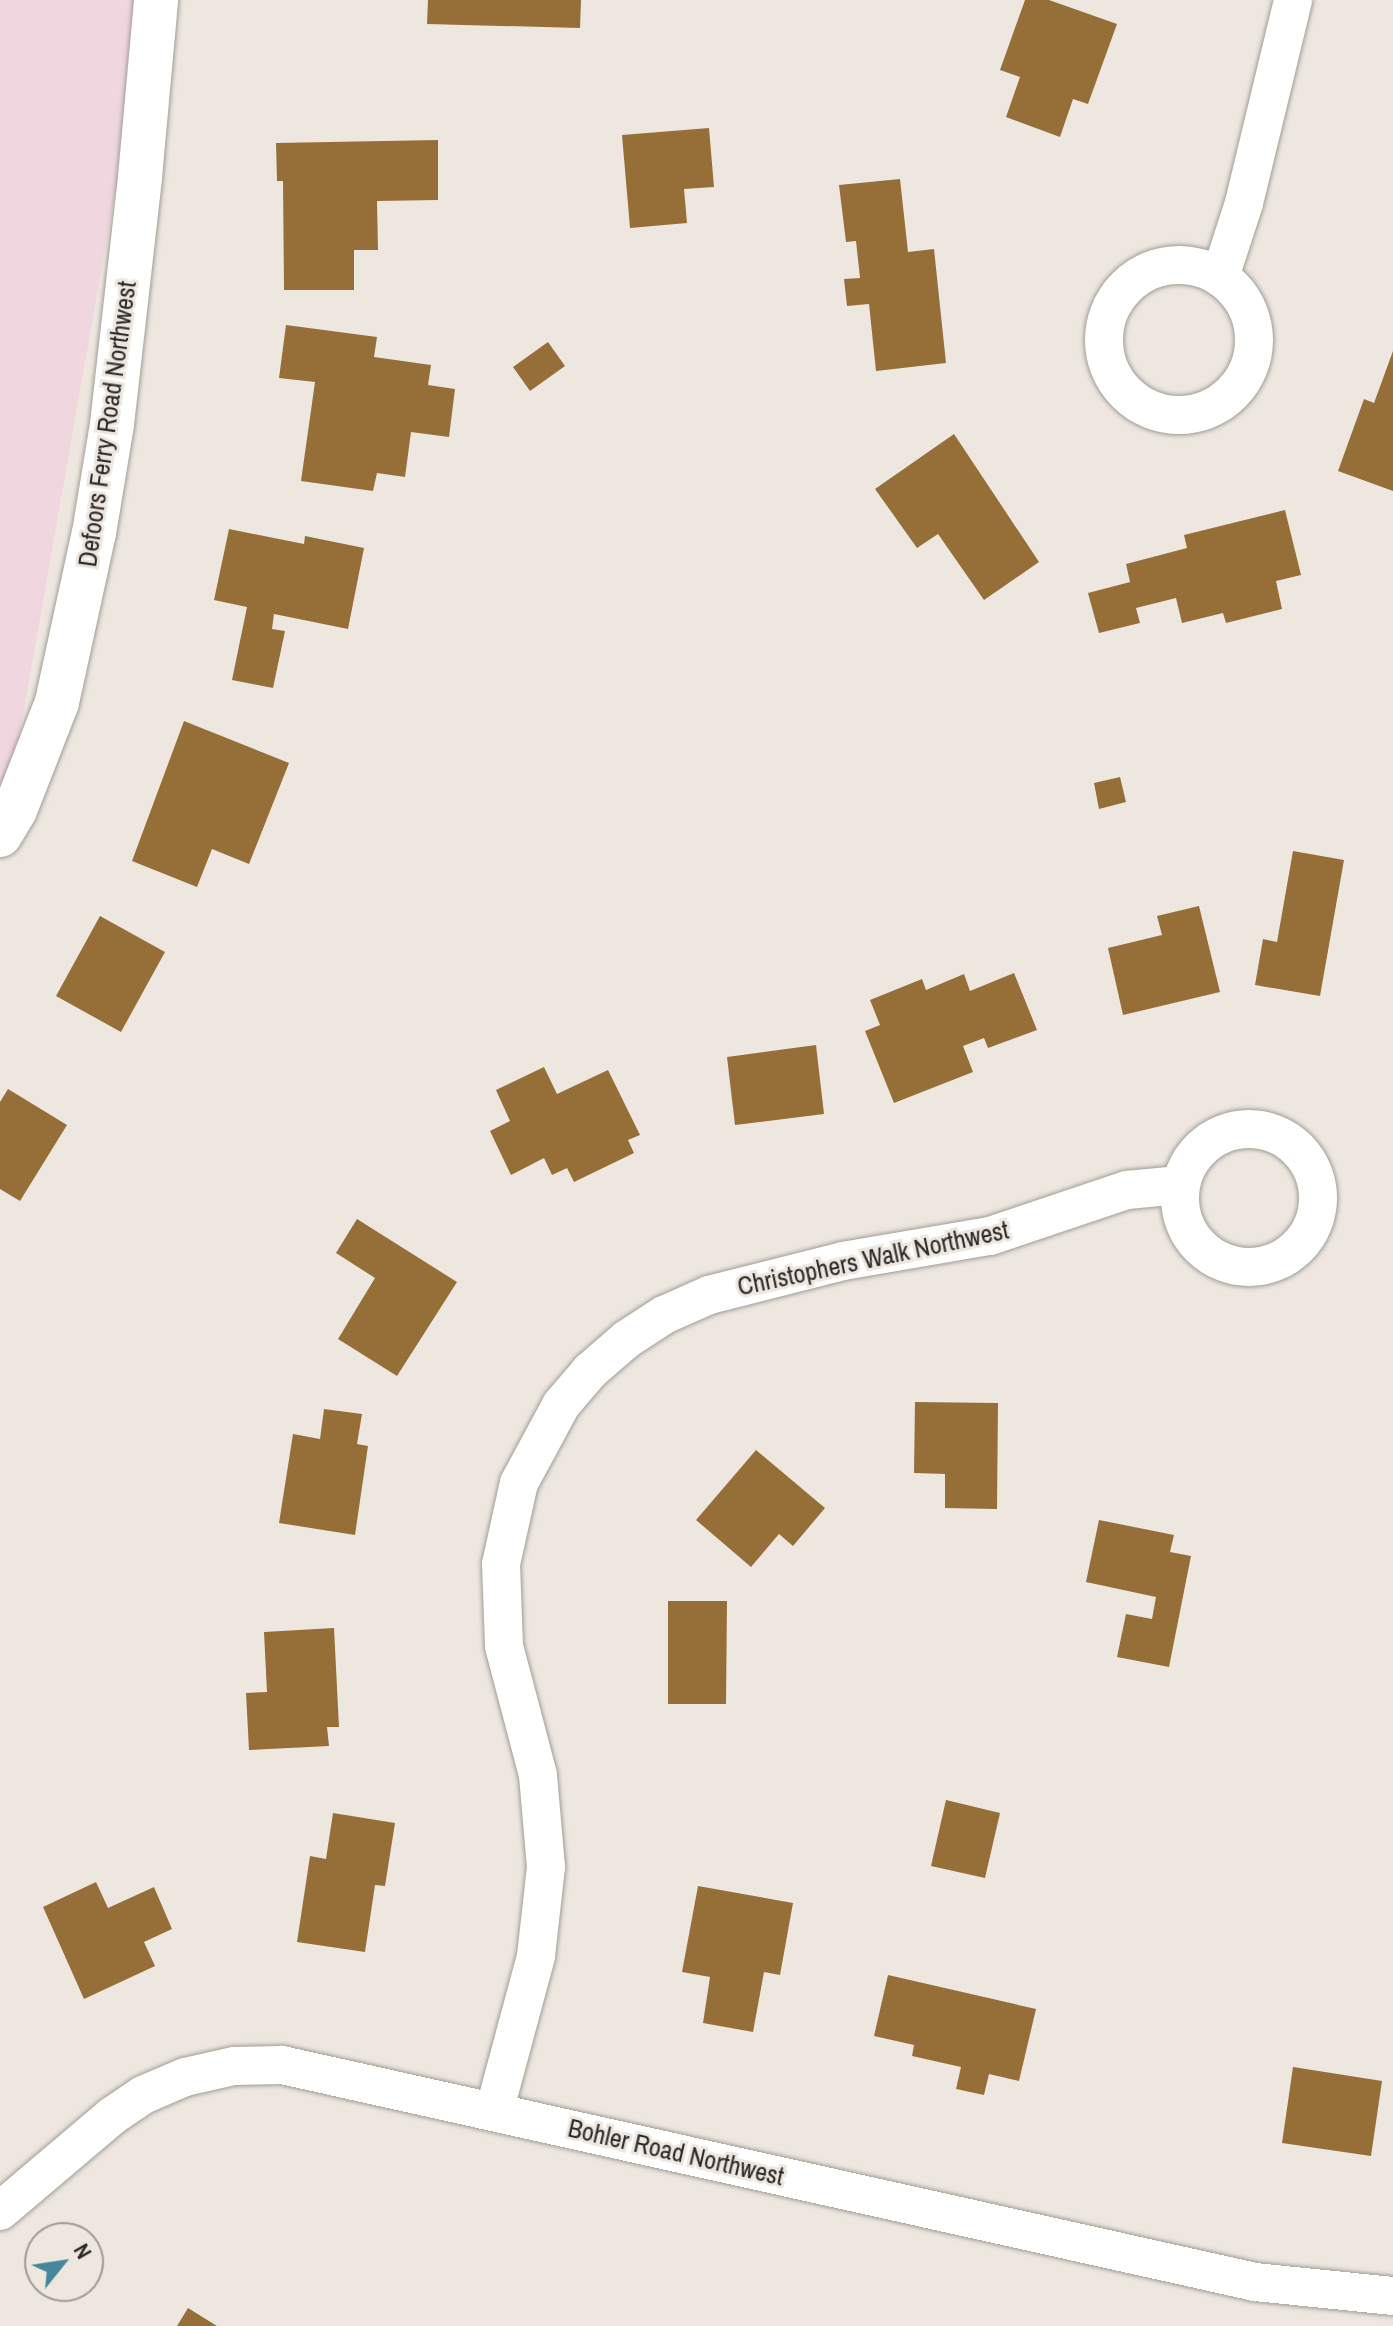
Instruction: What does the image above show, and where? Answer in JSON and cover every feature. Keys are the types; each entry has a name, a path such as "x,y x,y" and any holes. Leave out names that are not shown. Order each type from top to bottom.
{"street":[{"name":"Defoors Ferry Road Northwest","path":"0,835 15,810 57,702 94,533 121,347 156,0"},
{"path":"1220,277 1244,203 1293,0"},
{"name":"Christophers Walk Northwest","path":"494,2112 536,1956 546,1867 538,1775 504,1646 501,1564 519,1483 561,1405 590,1371 627,1339 664,1315 709,1295 843,1261 990,1236 1127,1190 1180,1185"},
{"name":"Bohler Road Northwest","path":"0,2211 112,2116 143,2095 185,2077 234,2066 282,2065 1255,2282 1393,2296"}],"shaded area":[{"path":"0,0 141,0 137,66 13,772 0,792"}],"building":[{"path":"428,0 581,0 580,28 427,24"},
{"path":"1025,0 1049,0 1117,24 1088,104 1073,99 1060,137 1006,117 1020,77 1000,70"},
{"path":"709,128 714,187 684,189 687,223 630,228 622,135"},
{"path":"438,140 438,200 377,201 378,250 354,250 354,290 284,290 283,181 277,181 276,143"},
{"path":"900,179 908,252 934,249 946,363 876,371 869,304 847,306 844,279 860,278 856,241 846,242 839,185"},
{"path":"286,325 377,337 374,357 431,365 428,385 455,389 449,437 411,432 405,477 377,473 373,491 301,481 315,382 279,378"},
{"path":"548,342 565,366 530,391 513,367"},
{"path":"1393,351 1393,491 1338,471 1364,399 1374,403"},
{"path":"954,434 1039,562 984,600 938,534 917,548 875,489"},
{"path":"1285,510 1301,575 1276,581 1282,609 1226,623 1223,613 1182,623 1176,598 1136,608 1140,623 1099,633 1088,593 1130,582 1126,564 1187,548 1184,535"},
{"path":"229,529 304,544 305,536 364,548 348,629 274,614 272,629 285,631 273,688 232,680 247,607 214,600"},
{"path":"184,721 289,763 249,864 212,849 197,887 132,861"},
{"path":"1120,777 1126,802 1099,809 1094,783"},
{"path":"1293,851 1344,860 1320,996 1255,985 1263,939 1277,942"},
{"path":"1199,906 1220,992 1123,1015 1108,948 1162,935 1157,916"},
{"path":"100,916 165,952 121,1032 56,996"},
{"path":"1014,973 1037,1030 988,1048 984,1038 963,1046 973,1072 894,1103 865,1031 880,1025 870,1000 922,979 926,990 964,974 970,991"},
{"path":"816,1045 824,1114 735,1125 727,1057"},
{"path":"544,1067 557,1094 608,1070 640,1135 628,1140 634,1153 574,1182 567,1168 552,1175 544,1158 511,1175 490,1131 510,1121 496,1090"},
{"path":"8,1089 67,1125 20,1201 0,1189 0,1102"},
{"path":"357,1219 457,1282 397,1376 338,1339 375,1278 336,1253"},
{"path":"915,1402 998,1403 997,1509 945,1508 945,1474 914,1473"},
{"path":"324,1409 362,1414 357,1444 368,1446 355,1535 279,1523 293,1434 320,1439"},
{"path":"756,1450 825,1508 793,1546 779,1534 751,1567 696,1520"},
{"path":"1099,1520 1174,1535 1170,1552 1191,1556 1169,1667 1117,1657 1126,1614 1152,1619 1156,1597 1086,1582"},
{"path":"668,1601 727,1601 726,1704 668,1704"},
{"path":"334,1628 339,1727 327,1727 329,1746 249,1750 246,1693 267,1692 264,1632"},
{"path":"946,1800 1000,1813 985,1878 931,1866"},
{"path":"333,1813 395,1823 385,1886 375,1885 365,1952 297,1942 310,1856 326,1859"},
{"path":"96,1882 108,1908 154,1887 172,1929 144,1942 155,1966 84,1999 43,1907"},
{"path":"698,1886 793,1903 780,1975 764,1972 753,2032 703,2023 710,1977 682,1972"},
{"path":"888,1975 1036,2009 1019,2081 989,2074 984,2095 956,2089 961,2067 912,2056 914,2045 874,2036"},
{"path":"1293,2067 1382,2081 1371,2156 1282,2143"},
{"path":"188,2308 217,2326 177,2326"}]}
